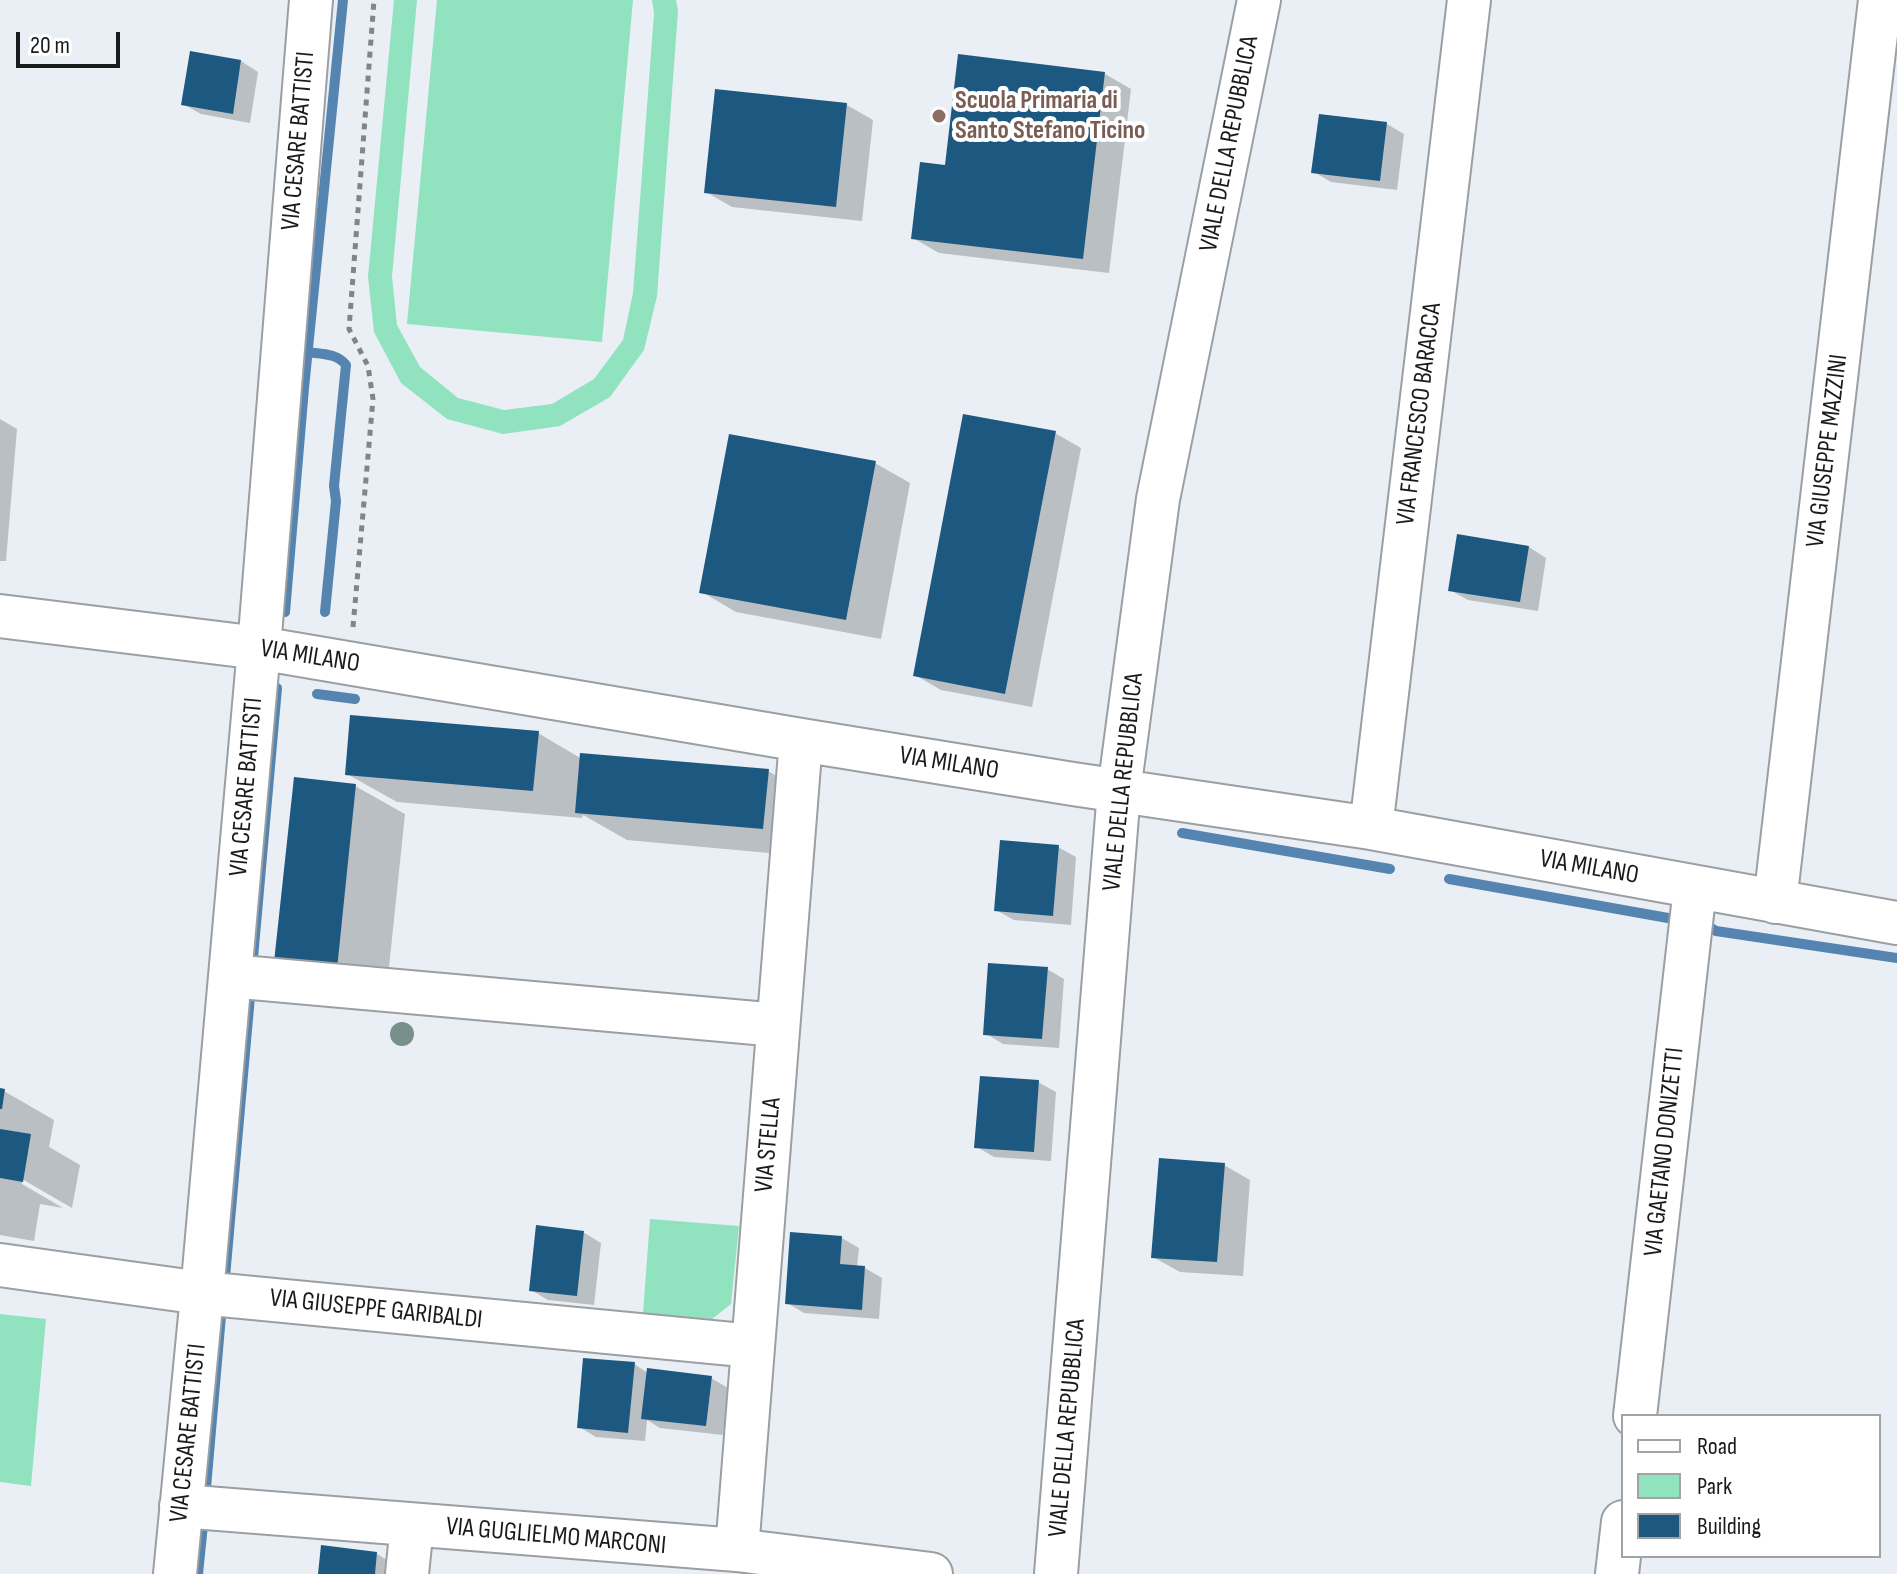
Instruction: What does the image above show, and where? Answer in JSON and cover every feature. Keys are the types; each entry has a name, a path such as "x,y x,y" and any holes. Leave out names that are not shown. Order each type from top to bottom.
{"street":[{"name":"VIA CESARE BATTISTI","path":"175,1574 196,1507 245,977 259,648 311,0"},
{"name":"VIALE DELLA REPUBBLICA","path":"1056,1574 1119,791 1158,499 1259,0"},
{"name":"VIA FRANCESCO BARACCA","path":"1371,828 1469,0"},
{"name":"VIA GIUSEPPE MAZZINI","path":"1775,902 1880,0"},
{"name":"VIA MILANO","path":"0,616 259,648 801,740 1371,828 1897,923"},
{"name":"VIA STELLA","path":"737,1550 801,740"},
{"name":"VIA GAETANO DONIZETTI","path":"1635,1414 1695,888"},
{"path":"245,977 778,1025"},
{"name":"VIA GIUSEPPE GARIBALDI","path":"0,1265 215,1294 753,1346"},
{"name":"VIA GUGLIELMO MARCONI","path":"196,1507 412,1525 675,1560 737,1550 931,1574"},
{"path":"407,1574 412,1525"},
{"path":"1617,1574 1621,1539"}],"path":[{"path":"350,664 373,399 368,366 349,329 374,0"}],"green space":[{"path":"394,0 417,0 392,277 397,325 420,367 458,398 504,410 552,404 594,379 623,340 633,293 654,13 652,0 676,0 678,11 657,296 644,350 610,397 560,426 503,434 447,419 401,383 374,332 368,277"},
{"path":"437,0 633,0 602,342 407,324"},
{"path":"650,1219 739,1226 731,1304 712,1319 643,1313"},
{"path":"0,1314 46,1319 31,1486 0,1482"}],"building":[{"path":"190,51 241,60 233,114 181,105"},
{"path":"958,54 1105,72 1083,259 911,239 920,162 945,165"},
{"path":"715,89 847,103 836,207 704,193"},
{"path":"1319,114 1387,122 1380,181 1311,173"},
{"path":"963,414 1056,431 1005,694 913,676"},
{"path":"729,434 876,461 846,620 699,593"},
{"path":"1457,534 1529,546 1520,602 1448,591"},
{"path":"350,715 539,731 533,791 345,775"},
{"path":"580,753 769,769 763,829 575,813"},
{"path":"294,777 356,784 337,969 274,962"},
{"path":"1000,840 1059,845 1053,916 994,911"},
{"path":"988,963 1048,967 1042,1039 983,1035"},
{"path":"980,1076 1039,1080 1034,1152 974,1148"},
{"path":"0,1088 5,1089 2,1109 0,1109"},
{"path":"0,1129 31,1134 23,1182 0,1178"},
{"path":"1159,1158 1225,1163 1217,1262 1151,1258"},
{"path":"536,1225 584,1231 577,1296 529,1291"},
{"path":"790,1232 842,1236 840,1264 865,1266 862,1310 785,1304"},
{"path":"583,1358 635,1362 628,1433 577,1428"},
{"path":"647,1368 712,1376 706,1426 641,1419"},
{"path":"321,1545 377,1552 375,1574 318,1574"}],"waterway":[{"path":"285,612 343,0"},
{"path":"307,352 333,356 346,365 325,612"},
{"path":"252,969 277,688"},
{"path":"317,694 355,699"},
{"path":"1182,833 1390,869"},
{"path":"1449,879 1668,918"},
{"path":"1703,923 1716,931 1897,958"},
{"path":"224,1288 251,985"},
{"path":"205,1499 222,1304"},
{"path":"198,1574 204,1515"}],"place":[{"name":"Scuola Primaria di Santo Stefano Ticino","path":"939,116"}]}
